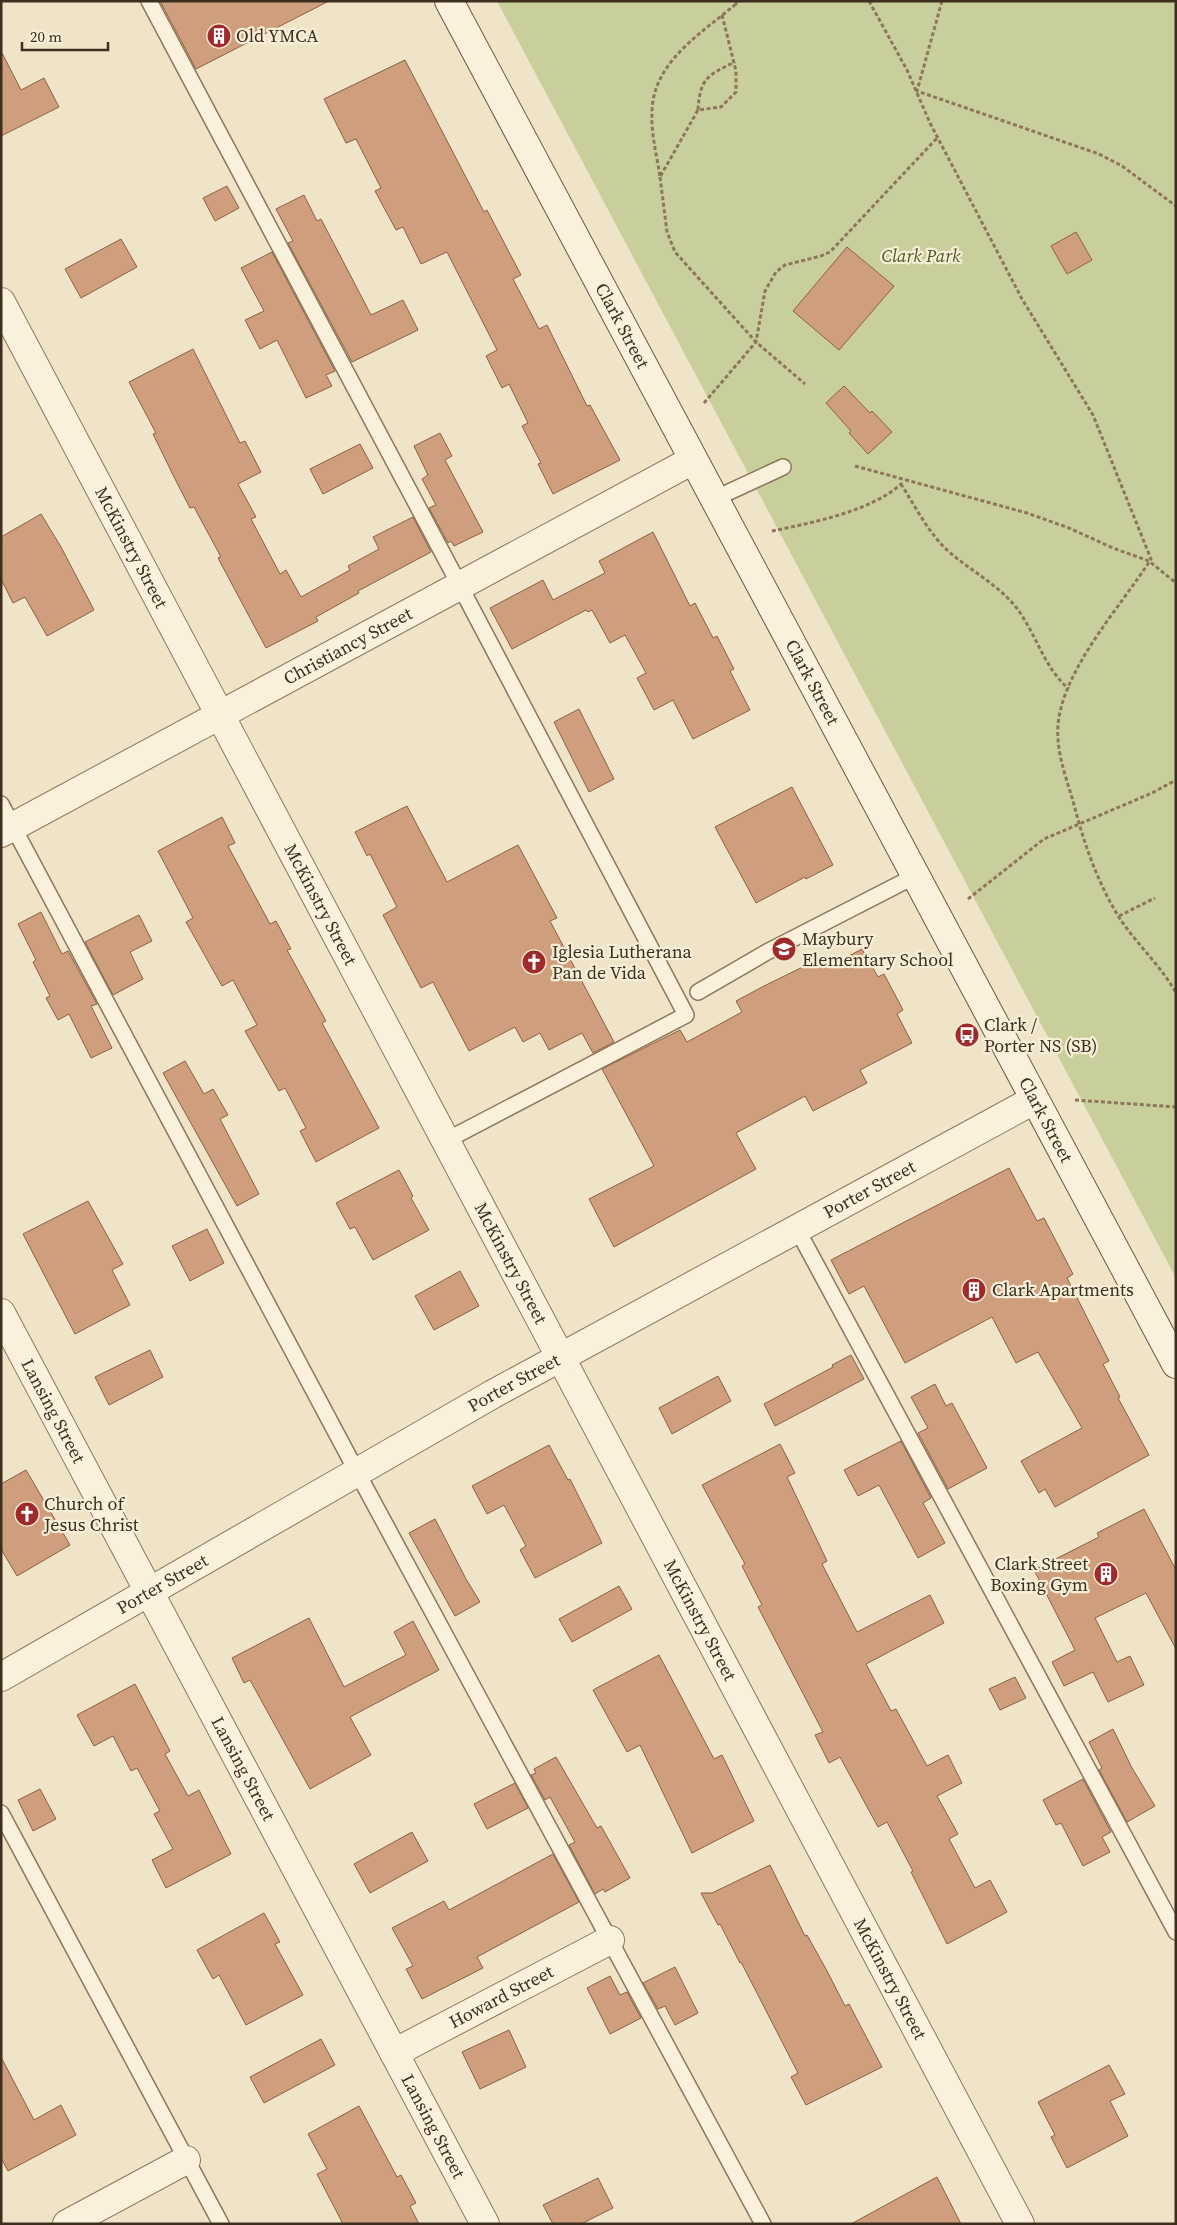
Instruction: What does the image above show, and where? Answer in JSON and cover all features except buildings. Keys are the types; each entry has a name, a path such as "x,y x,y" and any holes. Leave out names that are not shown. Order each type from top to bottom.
{"street":[{"name":"Clark Street","path":"449,1 1176,1364"},
{"name":"McKinstry Street","path":"1,302 562,1356 1020,2224"},
{"name":"Christiancy Street","path":"5,821 221,715 693,460"},
{"name":"Porter Street","path":"1,1676 562,1356 1034,1100"},
{"name":"Lansing Street","path":"1,1313 485,2224"},
{"name":"Howard Street","path":"394,2053 610,1940"},
{"path":"67,2224 186,2160"}],"lane":[{"path":"149,1 686,1015 447,1140"},
{"path":"714,499 782,466"},
{"path":"5,821 763,2224"},
{"path":"698,992 767,952 915,876"},
{"path":"797,1228 1176,1932"},
{"path":"1,1814 221,2224"}],"path":[{"path":"869,1 1022,298 1093,415 1151,559 1096,634 1069,689 1060,714 1058,738 1078,823 1098,875 1119,916 1169,980 1176,993"},
{"path":"917,91 942,1"},
{"path":"737,2 687,44 672,61 658,83 652,111 667,232 674,252 756,342 805,384"},
{"path":"698,110 721,107 736,92 737,81 734,62 722,15"},
{"path":"660,178 698,110 699,90 712,73 734,62"},
{"path":"917,91 1099,154 1122,166 1176,206"},
{"path":"704,403 756,342 766,291 776,272 785,265 830,252 938,137"},
{"path":"855,466 1026,513 1069,528 1113,548 1150,561 1176,583"},
{"path":"772,531 801,525 862,506 901,484 903,479"},
{"path":"901,484 934,535 946,549 996,587 1014,605 1054,674 1069,689"},
{"path":"968,899 1030,848 1078,823 1110,812 1176,780"},
{"path":"1119,916 1155,898"},
{"path":"1075,1100 1176,1107"}],"green space":[{"name":"Clark Park","path":"497,1 1176,1 1176,1278"}],"place":[{"name":"Old YMCA","path":"219,36"},
{"name":"Maybury Elementary School","path":"784,949"},
{"name":"Iglesia Lutherana Pan de Vida","path":"534,962"},
{"name":"Clark / Porter NS (SB)","path":"967,1035"},
{"name":"Clark Apartments","path":"974,1290"},
{"name":"Church of Jesus Christ","path":"27,1514"},
{"name":"Clark Street Boxing Gym","path":"1106,1574"}]}
